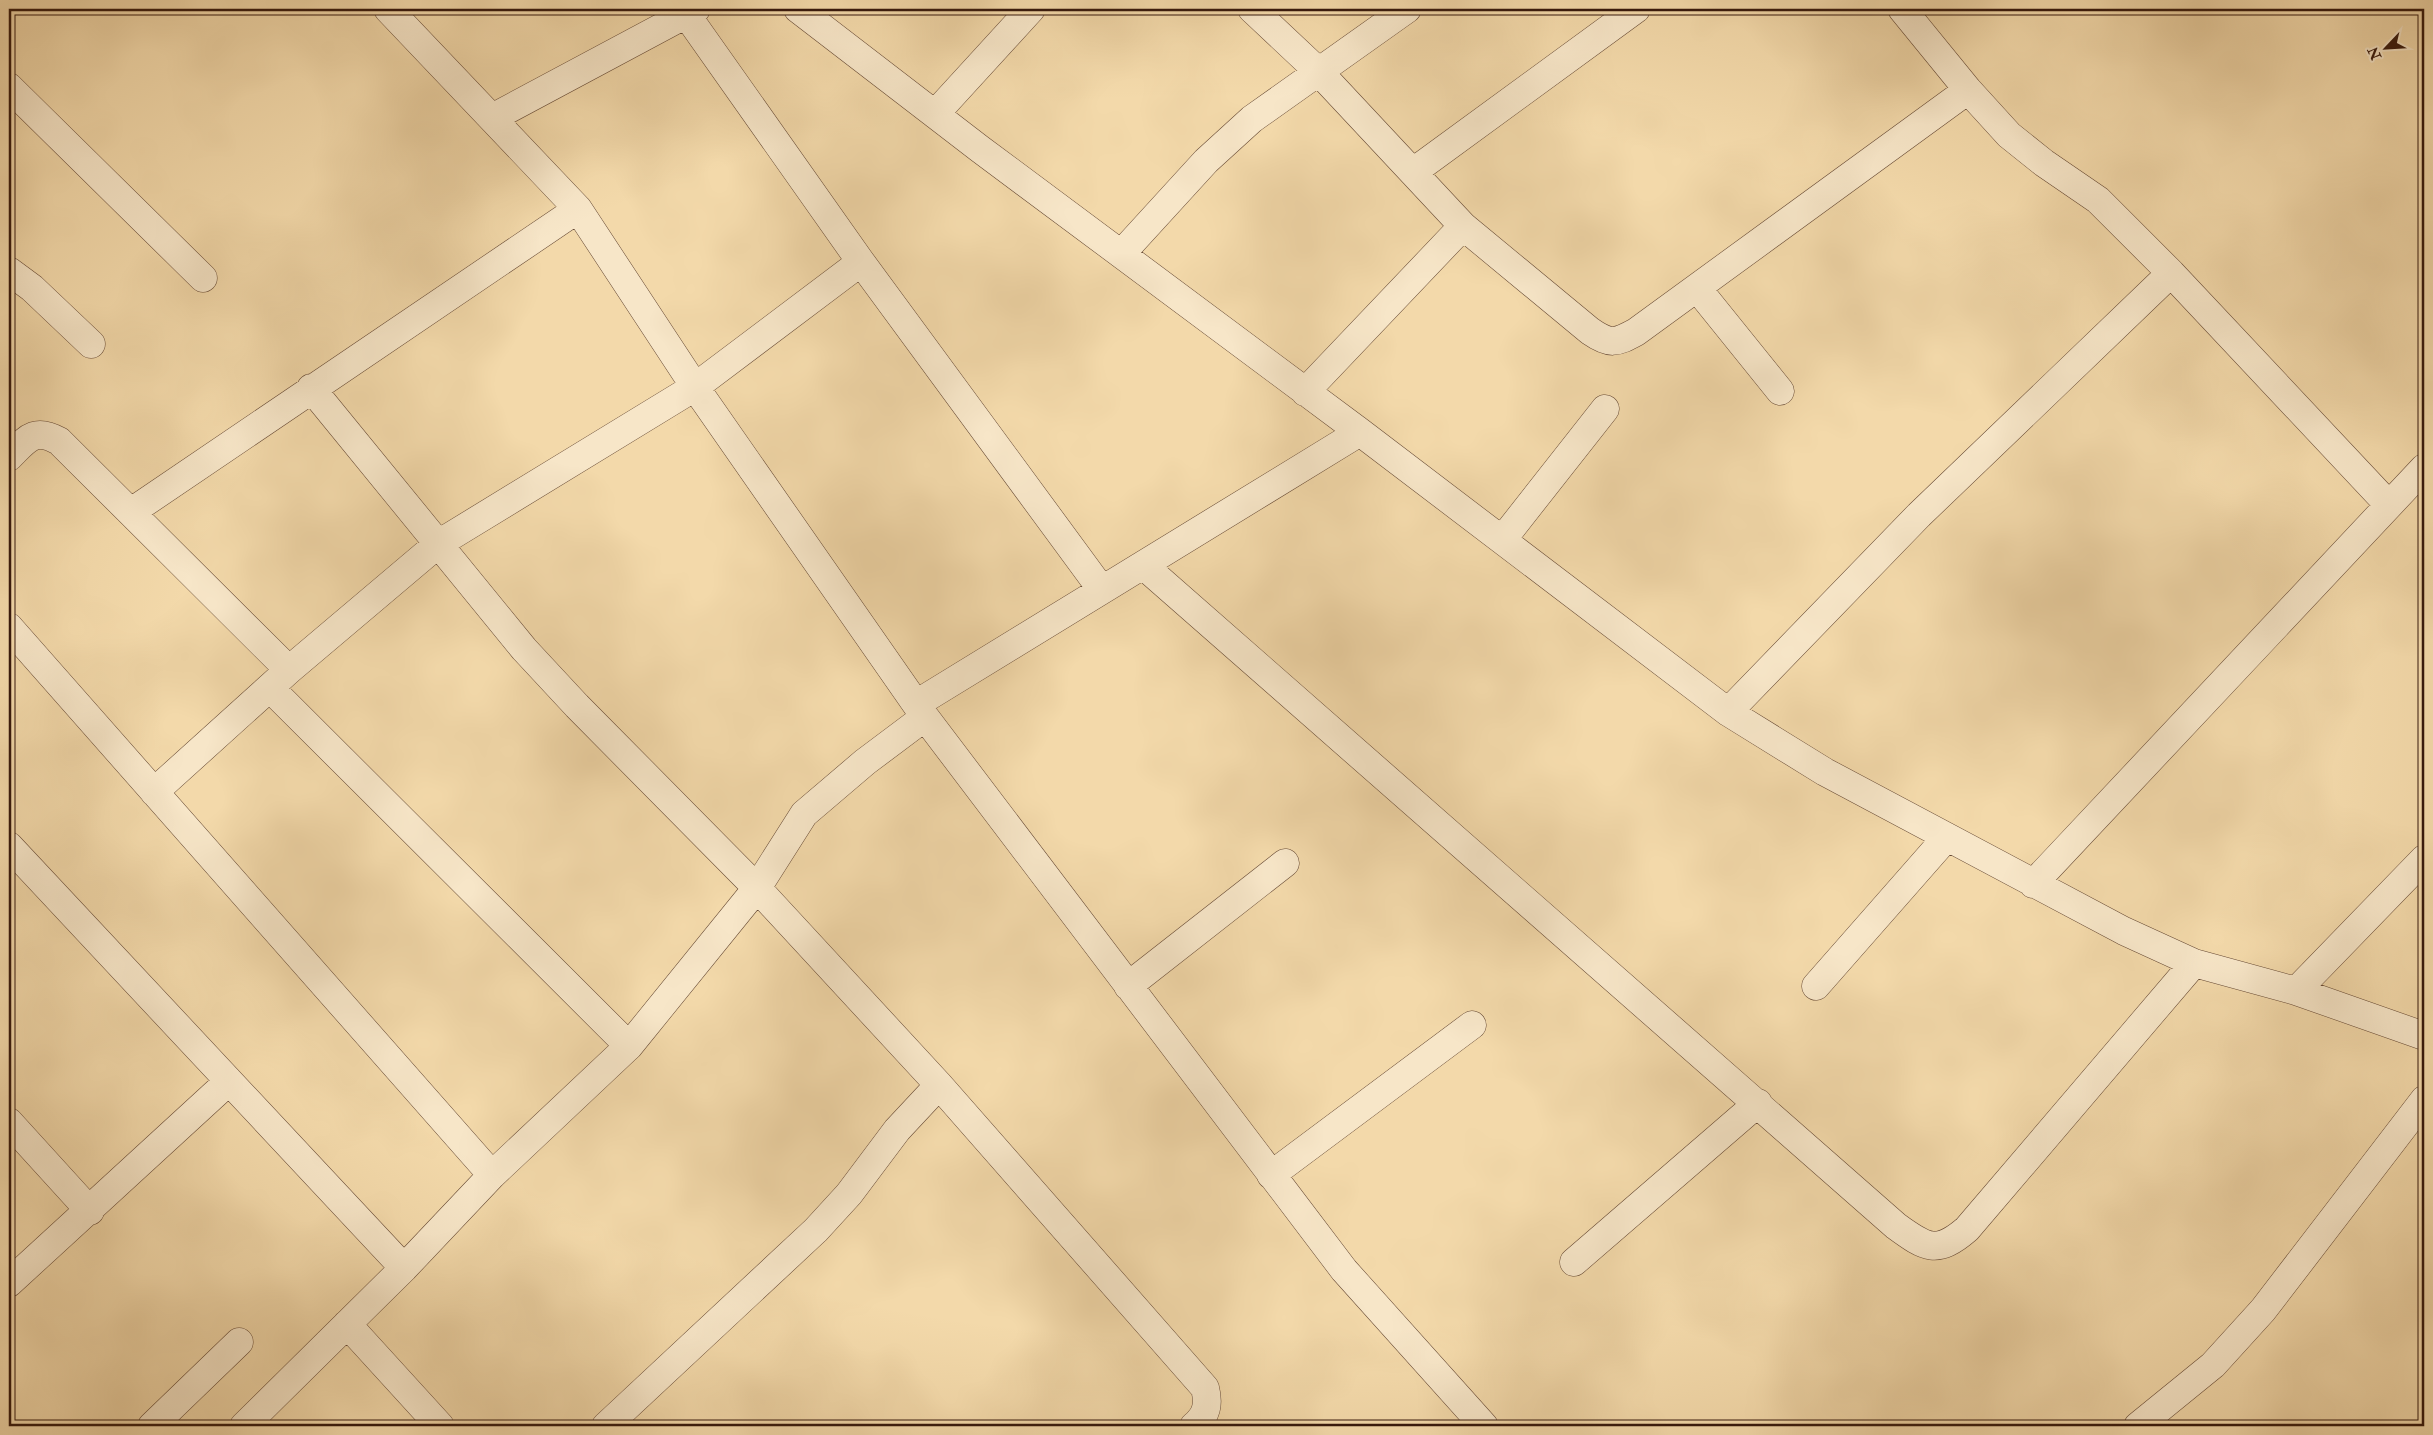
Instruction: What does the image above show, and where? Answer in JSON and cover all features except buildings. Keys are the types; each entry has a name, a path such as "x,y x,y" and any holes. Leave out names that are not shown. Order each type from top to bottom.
{"street":[{"path":"388,9 578,209 694,387 921,711 1344,1270 1484,1426"},
{"path":"798,9 1728,712 1825,772 2124,931 2194,963 2296,991 2424,1036"},
{"path":"935,114 1031,9"},
{"path":"1252,9 1319,72 1463,226 1602,340 1613,342 1624,339 1697,288 1968,90"},
{"path":"1121,254 1206,161 1252,119 1407,9"},
{"path":"1413,172 1636,9"},
{"path":"1902,9 1968,90 2009,135 2044,163 2098,200 2172,273 2388,504"},
{"path":"492,118 691,11 861,262 1102,590"},
{"path":"9,88 203,278"},
{"path":"131,512 311,388 578,209"},
{"path":"1305,392 1463,226"},
{"path":"154,792 279,679 438,544 694,387 861,262"},
{"path":"9,271 32,288 91,344"},
{"path":"1728,712 1919,516 2172,273"},
{"path":"1697,288 1780,391"},
{"path":"311,388 524,649 577,706 757,888 939,1086 1205,1388 1208,1400 1206,1412 1194,1426"},
{"path":"1502,540 1605,409"},
{"path":"244,1426 404,1268 492,1175 630,1046 757,888 804,814 921,711 1102,590 1360,432"},
{"path":"9,456 26,440 36,434 47,434 59,441 131,512 279,679 630,1046"},
{"path":"2033,884 2388,504 2424,468"},
{"path":"1142,565 1758,1103 1896,1226 1918,1242 1929,1246 1940,1246 1954,1240 1967,1229 2194,963"},
{"path":"9,627 492,1175"},
{"path":"1816,986 1946,838"},
{"path":"9,846 404,1268"},
{"path":"2296,991 2424,859"},
{"path":"1128,986 1285,863"},
{"path":"1271,1175 1472,1025"},
{"path":"9,1283 90,1211 228,1082"},
{"path":"606,1426 816,1230 849,1194 897,1130 939,1086"},
{"path":"2138,1426 2213,1365 2237,1342 2424,1100"},
{"path":"1574,1262 1758,1103"},
{"path":"9,1122 90,1211"},
{"path":"347,1324 440,1426"},
{"path":"152,1426 238,1342"}]}
